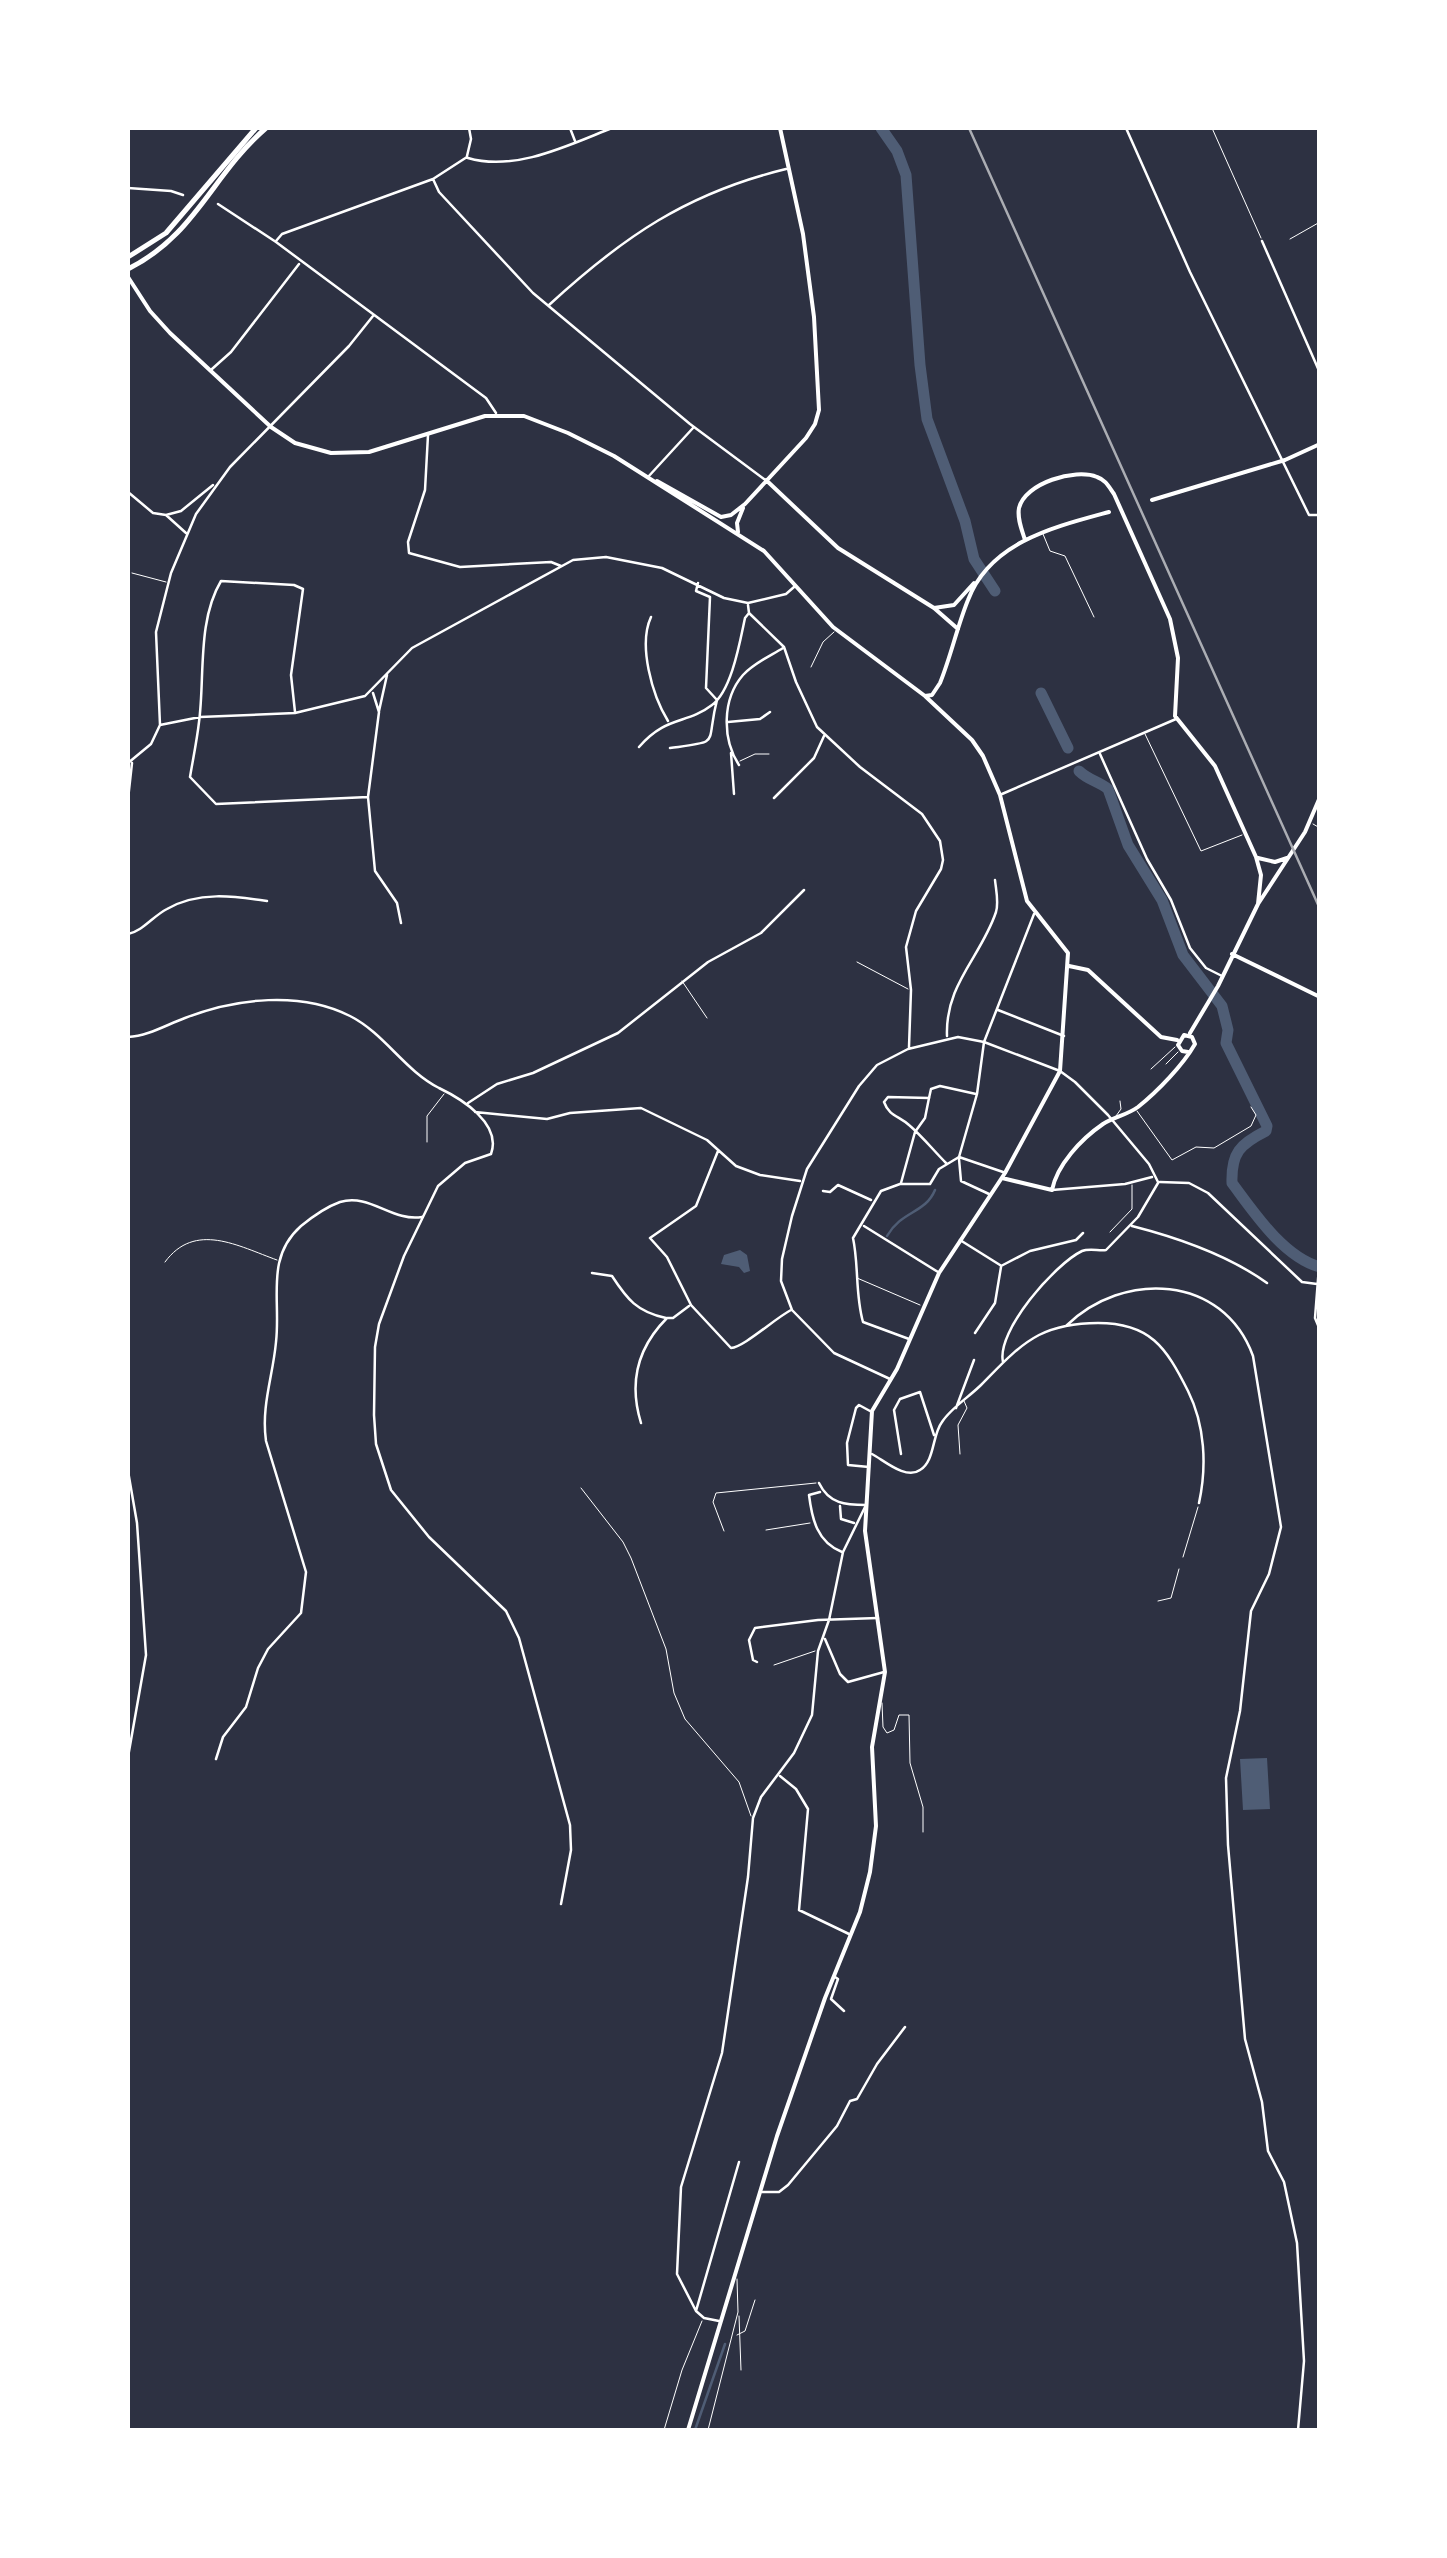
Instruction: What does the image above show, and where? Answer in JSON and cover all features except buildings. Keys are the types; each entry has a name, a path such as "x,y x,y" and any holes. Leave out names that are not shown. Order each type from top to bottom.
{"main road":[{"path":"128,256 166,233 256,128"},
{"path":"128,269 151,258 175,238 239,153 266,128"}],"street":[{"path":"467,158 469,128"},
{"path":"570,128 576,142"},
{"path":"276,242 282,234 432,179 467,158 497,164 612,128"},
{"path":"128,277 156,318 209,371 270,427 295,443 332,453 385,449 496,414 524,416 552,426 726,517 745,504 816,424 820,400 813,307 780,128"},
{"path":"1126,128 1190,272 1309,515 1320,515"},
{"path":"548,306 622,241 666,214 704,196 790,168"},
{"path":"432,179 439,192 548,306 694,427 766,480 838,548 934,608 958,629"},
{"path":"128,188 183,195"},
{"path":"218,204 276,242 486,398 496,414"},
{"path":"1262,241 1320,373"},
{"path":"209,371 230,352 300,263"},
{"path":"128,492 153,513 181,511 218,481 373,316"},
{"path":"1310,353 1320,349"},
{"path":"648,477 694,427"},
{"path":"428,435 424,490 408,554 460,566 551,562 562,566"},
{"path":"1152,500 1284,460 1320,444"},
{"path":"1025,540 1018,515 1030,491 1080,474 1104,480 1114,494 1176,638 1176,719 1215,766 1256,857 1261,875 1258,904"},
{"path":"648,477 764,551 836,629 925,696 972,740 984,756 1000,795 1027,901 1066,949 1069,966 1060,1071 1004,1176 939,1273 872,1412 865,1531 886,1672 872,1748 874,1850 866,1893 816,2022 688,2430"},
{"path":"128,800 130,762 150,744 160,725 155,648 169,582 196,514 218,481"},
{"path":"742,536 737,524 745,504"},
{"path":"934,608 954,604 995,558 1025,540 1109,512"},
{"path":"166,515 188,534"},
{"path":"160,725 200,717 295,713 344,704 372,692 412,648 573,560 606,557 662,568 724,598 748,604 786,594 796,586"},
{"path":"925,696 932,695 940,682 978,579"},
{"path":"295,713 291,675 303,589 294,585 220,581 203,656 200,717 190,777 216,804 368,798"},
{"path":"698,584 696,591 710,596 706,688 717,700"},
{"path":"748,604 749,613 784,647 817,727 931,824 942,850 941,869 916,911 907,942 911,990 908,1049"},
{"path":"670,748 710,741 717,700 749,613"},
{"path":"650,617 646,628 652,678 668,722"},
{"path":"734,794 726,722 732,692 743,675 784,647"},
{"path":"388,670 368,798 376,871 397,903 401,922"},
{"path":"372,692 379,712"},
{"path":"639,746 668,722 690,716 717,700"},
{"path":"726,722 760,719 770,712"},
{"path":"1000,795 1176,719"},
{"path":"774,798 814,758 824,734"},
{"path":"730,752 738,763"},
{"path":"1100,754 1190,948 1206,968 1222,976"},
{"path":"1178,1045 1208,1004 1258,904 1310,823 1320,797"},
{"path":"1256,857 1270,862 1287,858"},
{"path":"948,1039 952,994 996,912 995,880"},
{"path":"466,1104 497,1084 533,1074 618,1033 682,980 725,951 762,933 804,890"},
{"path":"128,934 134,934 166,909 196,898 233,896 268,901"},
{"path":"990,1194 961,1181 959,1157 977,1094 984,1042 1034,913"},
{"path":"1232,954 1320,998"},
{"path":"1069,966 1088,970 1162,1037 1188,1052"},
{"path":"128,1037 212,1009 272,1000 310,1002 356,1019 415,1074 473,1110 492,1136 491,1154 465,1164 438,1186 404,1256 379,1324 374,1383 376,1444 392,1490 406,1510 439,1548 506,1612 519,1638 570,1825 572,1850 561,1904"},
{"path":"997,1009 1064,1036"},
{"path":"1052,1190 1055,1172 1062,1163 1102,1125 1136,1108 1188,1052 1195,1044 1189,1035"},
{"path":"890,1380 834,1352 792,1310 781,1281 782,1259 812,1158 870,1071 908,1049 948,1039 984,1042 1060,1071 1112,1120 1149,1164 1158,1182 1189,1184 1208,1194 1302,1282 1317,1284"},
{"path":"900,1184 915,1132 926,1118 931,1089 940,1086 977,1094"},
{"path":"929,1098 888,1097 884,1102 888,1112 911,1126 947,1164"},
{"path":"473,1110 508,1118 547,1119 570,1113 641,1108 706,1140 726,1160 752,1172 802,1182"},
{"path":"718,1152 696,1206 650,1238 667,1257 690,1306 728,1346 735,1349 772,1320 792,1310"},
{"path":"959,1157 1052,1190 1132,1183 1153,1176"},
{"path":"910,1340 863,1322 856,1278 859,1260 853,1238 881,1191 900,1184 930,1184 939,1169 959,1157"},
{"path":"1003,1363 1006,1335 1038,1291 1083,1251 1106,1250 1130,1226 1158,1182"},
{"path":"824,1191 830,1192 838,1185 872,1201"},
{"path":"216,1759 223,1737 246,1707 268,1649 301,1613 306,1572 266,1441 263,1419 276,1341 277,1260 288,1238 311,1217 340,1202 358,1200 405,1218 423,1217"},
{"path":"863,1225 939,1273"},
{"path":"1130,1226 1166,1235 1240,1264 1268,1284"},
{"path":"1001,1266 1030,1251 1076,1240 1083,1233"},
{"path":"960,1240 1001,1266"},
{"path":"1320,1254 1315,1318 1320,1330"},
{"path":"975,1333 994,1303 1001,1266"},
{"path":"592,1273 612,1276 629,1302 647,1314 673,1318 690,1306"},
{"path":"1066,1326 1084,1310 1132,1290 1179,1291 1214,1302 1247,1339 1253,1356 1281,1527 1269,1574 1251,1611 1240,1711 1226,1778 1228,1844 1245,2039 1262,2102 1268,2152 1284,2182 1297,2243 1304,2361 1298,2430"},
{"path":"641,1423 632,1396 636,1371 655,1331 667,1318"},
{"path":"871,1454 912,1473 926,1464 944,1418 1038,1336 1066,1326 1119,1323 1138,1327 1163,1350 1195,1406 1204,1450 1204,1483 1199,1503"},
{"path":"956,1409 974,1360"},
{"path":"900,1454 894,1410 908,1394 920,1392 935,1436"},
{"path":"870,1467 848,1465 846,1455 856,1408 858,1405 872,1412"},
{"path":"128,1470 138,1535 146,1655 128,1757"},
{"path":"819,1484 823,1492 840,1504 866,1505"},
{"path":"823,1492 809,1495 814,1522 822,1537 843,1552"},
{"path":"840,1504 841,1519 865,1531"},
{"path":"721,2321 704,2318 696,2310 677,2274 680,2187 722,2053 753,1818 761,1797 810,1722 818,1651 829,1620 843,1552 866,1505"},
{"path":"757,1662 752,1660 749,1640 755,1628 878,1618"},
{"path":"824,1637 840,1674 848,1682 886,1672"},
{"path":"779,1774 796,1789 808,1809 798,1910 850,1935"},
{"path":"834,1976 838,1979 831,1999 844,2011"},
{"path":"761,2192 773,2194 788,2185 836,2126 850,2101 857,2100 877,2064 905,2027"},
{"path":"696,2310 739,2162"}],"lane":[{"path":"1212,128 1262,241"},
{"path":"1290,238 1320,222"},
{"path":"1042,533 1050,551 1065,556 1094,617"},
{"path":"132,573 169,582"},
{"path":"811,667 823,642 836,629"},
{"path":"1144,734 1201,851 1245,833"},
{"path":"738,763 755,754 769,754"},
{"path":"1310,823 1320,828"},
{"path":"858,962 911,990"},
{"path":"682,980 707,1018"},
{"path":"1166,1064 1178,1045"},
{"path":"1151,1069 1178,1045"},
{"path":"427,1142 427,1116 446,1091"},
{"path":"1112,1120 1121,1109 1120,1101"},
{"path":"1136,1108 1172,1160 1196,1147 1214,1148 1251,1126 1256,1115 1251,1107"},
{"path":"1110,1232 1132,1209 1132,1183"},
{"path":"165,1262 186,1242 204,1238 277,1260"},
{"path":"856,1278 923,1306"},
{"path":"960,1454 958,1425 968,1408 964,1402"},
{"path":"724,1531 713,1502 716,1493 819,1484"},
{"path":"582,1488 631,1558 666,1649 674,1693 685,1719 738,1782 745,1808 753,1818"},
{"path":"1183,1557 1199,1503"},
{"path":"766,1530 814,1522"},
{"path":"1158,1601 1171,1598 1179,1569"},
{"path":"774,1664 818,1651"},
{"path":"882,1703 887,1733 894,1730 900,1715 909,1715 910,1763 923,1807 923,1832"},
{"path":"736,2276 741,2370"},
{"path":"734,2335 745,2331 754,2300"},
{"path":"708,2430 738,2312"},
{"path":"664,2430 682,2370 704,2318"}],"water":[{"path":"740,1250 747,1255 750,1271 744,1273 739,1267 721,1264 724,1255"},
{"path":"1267,1758 1270,1809 1243,1810 1240,1759"}],"waterway":[{"path":"881,128 897,151 906,175 927,419 965,521 974,559 995,591"},
{"path":"1041,693 1068,748"},
{"path":"1079,771 1108,789 1128,845 1162,900 1183,955 1222,1006 1228,1030 1226,1043 1267,1126 1235,1157 1232,1183 1281,1243 1306,1262 1320,1267"},
{"path":"887,1236 899,1221 925,1204 935,1190"},
{"path":"695,2430 725,2344"}],"railway":[{"path":"969,128 1320,909"}]}
